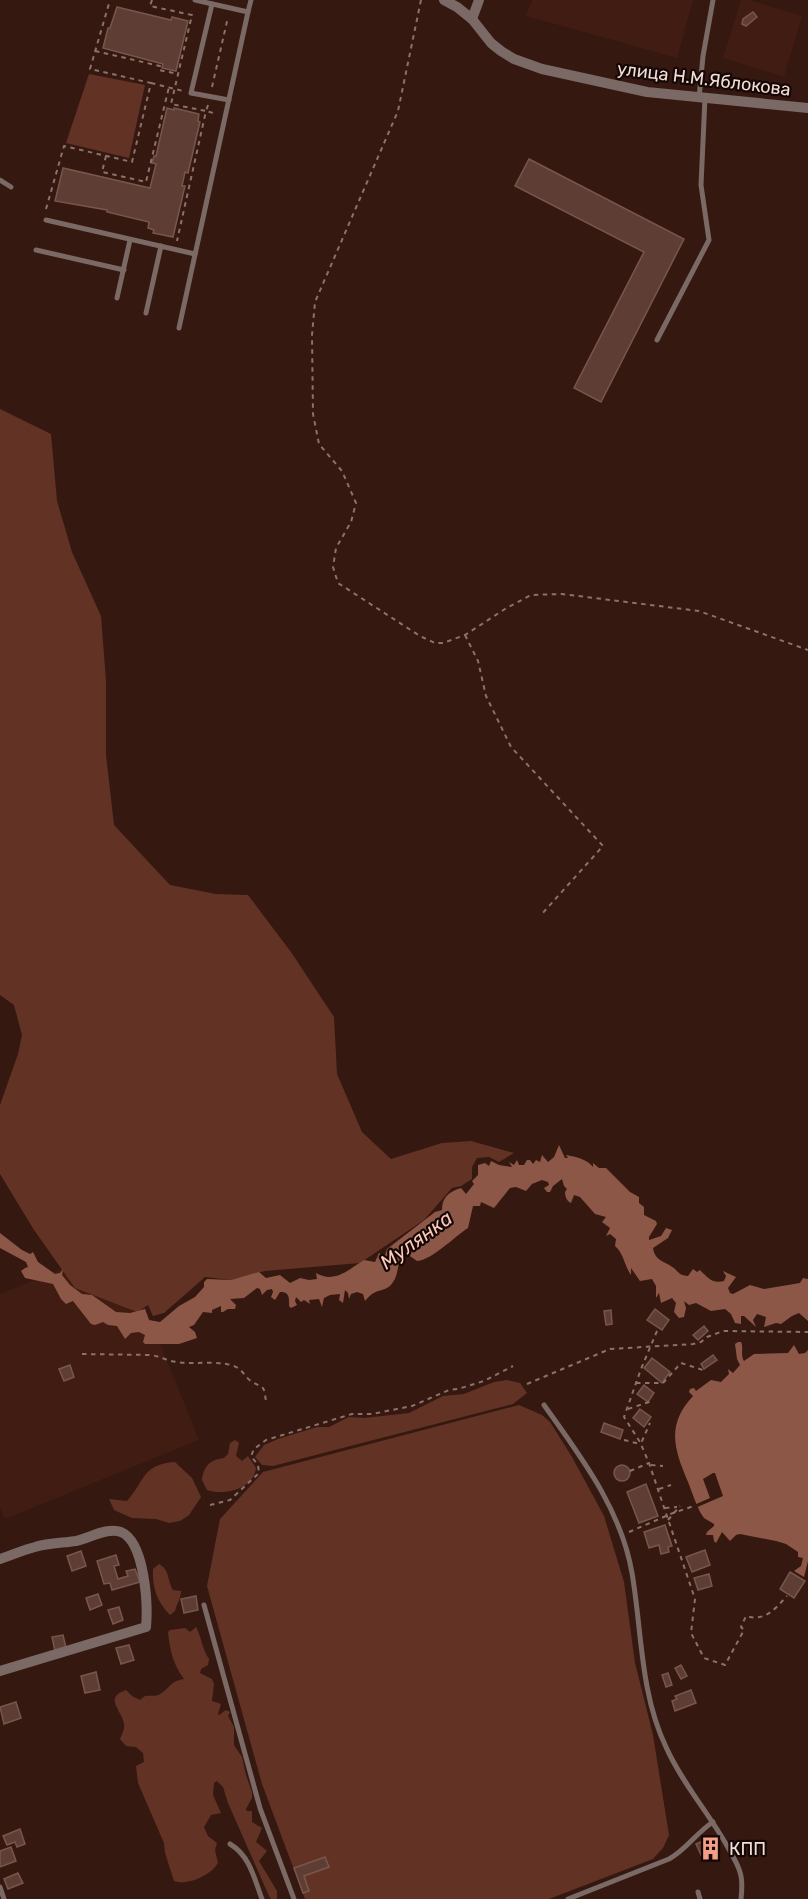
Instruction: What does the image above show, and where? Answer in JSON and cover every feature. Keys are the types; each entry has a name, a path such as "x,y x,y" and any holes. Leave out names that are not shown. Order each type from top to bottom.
{"street":[{"name":"улица Н.М.Яблокова","path":"444,0 472,18 491,43 514,59 526,64 626,88 808,108"},
{"path":"472,18 479,0"},
{"path":"0,1559 36,1546 78,1540 108,1531 119,1532 129,1538 135,1550 143,1577 147,1611 146,1627 0,1671"}],"lane":[{"path":"195,0 212,4 223,3 230,8 248,12"},
{"path":"179,328 251,0"},
{"path":"657,340 709,240 701,185 702,98 703,56 713,0"},
{"path":"212,4 191,93 229,100"},
{"path":"0,180 10,187"},
{"path":"45,220 195,254"},
{"path":"117,298 130,240"},
{"path":"146,313 161,246"},
{"path":"36,250 124,270"},
{"path":"544,1405 597,1483 621,1535 632,1572 642,1661 658,1727 672,1760 714,1822 741,1873 741,1899"},
{"path":"204,1605 260,1808 294,1899"},
{"path":"568,1899 677,1855 714,1822"},
{"path":"230,1844 239,1849 246,1858 262,1899"},
{"path":"0,1887 4,1899"},
{"path":"698,1892 700,1899"}],"path":[{"path":"110,0 90,69 191,93"},
{"path":"152,0 150,6 192,15 171,104 225,115"},
{"path":"421,0 398,111 315,302 312,335 313,414 319,444 342,471 356,503 351,522 336,548 333,567 338,583 420,636 435,642 443,643 465,635 505,609 531,596 562,594 699,611 808,650"},
{"path":"177,242 230,8"},
{"path":"95,51 160,66 159,70 178,74"},
{"path":"56,212 45,209 63,146 132,162 151,83"},
{"path":"106,156 102,172 146,182 169,87"},
{"path":"465,635 478,661 486,696 511,747 603,846 541,915"},
{"path":"657,1331 624,1417 640,1442 650,1464 695,1599 691,1633 704,1658 725,1665 744,1630 741,1627 746,1616 768,1615 787,1596"},
{"path":"527,1384 610,1349 693,1344 723,1331 808,1332"},
{"path":"82,1354 150,1355 176,1362 230,1365 239,1369 249,1380 261,1384 266,1401"},
{"path":"636,1383 663,1383 681,1363 706,1371"},
{"path":"210,1505 224,1503 237,1496 259,1473 258,1466 251,1456 254,1449 266,1440 346,1415 372,1414 412,1406 449,1390 484,1381 513,1366"},
{"path":"628,1409 653,1400"},
{"path":"624,1440 640,1442 644,1440 650,1423"},
{"path":"630,1471 650,1464 663,1466"},
{"path":"658,1490 671,1485"},
{"path":"664,1508 680,1506 668,1520"},
{"path":"621,1535 694,1506"}],"shaded area":[{"path":"532,0 693,0 677,58 526,16"},
{"path":"741,0 750,0 802,16 784,77 723,58"},
{"path":"89,74 145,85 129,158 66,143"},
{"path":"0,409 51,434 57,501 72,552 101,616 106,681 106,755 114,825 170,885 216,894 248,895 291,952 334,1017 337,1074 362,1132 391,1159 442,1143 471,1141 514,1153 499,1162 489,1157 477,1158 472,1167 472,1179 461,1186 452,1188 424,1220 360,1263 265,1271 231,1280 205,1277 164,1313 153,1316 148,1305 137,1312 75,1288 34,1230 0,1174 0,1105 18,1054 22,1035 14,1005 0,995"},
{"path":"120,1245 199,1440 5,1519 0,1508 0,1294"},
{"path":"507,1380 520,1383 527,1393 513,1404 273,1466 262,1465 255,1457 264,1445 278,1439 317,1427 329,1427 349,1417 364,1418 409,1413 443,1396 464,1394 494,1382"},
{"path":"519,1405 542,1415 550,1422 604,1516 624,1582 635,1663 653,1735 669,1835 663,1848 653,1859 549,1899 305,1899 262,1784 207,1586 220,1519 263,1472"},
{"path":"235,1440 239,1443 236,1456 242,1461 248,1456 256,1468 254,1475 244,1486 237,1489 222,1492 207,1490 202,1480 206,1467 215,1460 224,1458 228,1454 230,1443"},
{"path":"175,1462 192,1478 201,1497 189,1515 180,1521 169,1523 156,1519 132,1518 114,1510 109,1499 127,1501 150,1470 164,1463"},
{"path":"159,1564 167,1572 173,1590 181,1591 175,1611 170,1615 162,1605 153,1582 153,1569"},
{"path":"196,1627 209,1659 208,1665 201,1669 200,1673 212,1679 214,1684 212,1701 221,1704 218,1714 226,1710 230,1712 228,1716 234,1727 234,1745 242,1757 252,1792 252,1798 246,1809 252,1811 252,1822 262,1828 256,1842 267,1851 259,1861 277,1891 277,1899 271,1899 269,1896 223,1787 217,1781 214,1783 213,1795 221,1813 211,1815 204,1827 208,1836 217,1843 215,1850 218,1863 210,1872 192,1881 174,1881 164,1843 138,1783 136,1766 144,1762 143,1753 136,1747 126,1746 120,1739 124,1726 116,1705 116,1697 126,1690 140,1700 145,1696 158,1695 172,1683 184,1679 173,1657 168,1632 185,1628 190,1632"}],"water":[{"name":"Мулянка","path":"559,1145 565,1158 568,1158 566,1155 584,1160 593,1167 593,1163 599,1168 606,1168 630,1192 639,1197 639,1203 644,1207 644,1215 656,1221 657,1224 649,1240 661,1236 666,1228 672,1230 668,1238 653,1248 661,1261 683,1275 688,1276 693,1269 697,1272 700,1270 710,1280 716,1282 724,1281 726,1276 723,1271 736,1277 728,1288 733,1294 750,1285 764,1289 800,1283 803,1278 808,1279 808,1321 799,1313 781,1324 776,1323 764,1327 766,1317 757,1314 753,1320 756,1327 744,1316 741,1316 741,1324 735,1323 731,1314 725,1309 711,1311 696,1303 689,1305 684,1301 686,1308 684,1317 679,1318 674,1312 676,1303 672,1298 661,1303 659,1293 656,1298 656,1286 652,1279 640,1281 631,1268 631,1275 615,1246 616,1239 610,1234 606,1236 610,1228 602,1222 606,1217 595,1214 580,1197 574,1195 571,1203 567,1200 565,1192 567,1189 562,1179 553,1186 550,1192 544,1188 549,1185 548,1182 542,1180 532,1184 526,1191 516,1187 510,1188 494,1208 481,1202 480,1206 473,1206 468,1228 423,1260 417,1261 403,1254 391,1285 372,1294 365,1301 363,1294 357,1292 351,1294 349,1299 345,1290 343,1303 339,1300 340,1294 324,1298 322,1307 319,1299 309,1300 310,1304 304,1300 301,1302 296,1297 297,1305 291,1308 286,1293 280,1292 275,1300 271,1297 272,1289 262,1295 260,1289 257,1288 244,1298 230,1299 236,1305 235,1309 221,1312 221,1306 212,1310 212,1313 203,1312 194,1325 189,1327 195,1332 197,1338 179,1344 145,1344 143,1342 145,1335 139,1332 131,1333 125,1339 117,1326 103,1322 91,1324 73,1301 66,1304 61,1299 53,1284 25,1278 21,1271 28,1267 26,1262 0,1248 0,1233 22,1250 30,1254 33,1252 38,1262 55,1274 60,1273 63,1269 62,1275 82,1294 92,1295 116,1312 130,1313 145,1309 149,1320 160,1322 179,1306 195,1297 204,1287 207,1279 231,1280 259,1272 266,1278 280,1275 290,1283 300,1278 317,1279 316,1273 329,1277 336,1276 364,1260 375,1262 379,1253 385,1255 387,1249 435,1212 442,1210 443,1202 453,1191 461,1188 466,1194 474,1184 472,1181 478,1175 478,1165 485,1163 489,1166 491,1161 512,1167 509,1162 514,1165 517,1160 519,1165 524,1165 527,1160 533,1164 536,1160 540,1162 542,1155 548,1162 554,1157"},
{"path":"738,1342 742,1344 744,1361 754,1354 788,1353 794,1345 799,1354 808,1350 808,1561 804,1577 794,1571 801,1566 803,1558 798,1557 798,1552 786,1544 740,1534 730,1541 722,1532 716,1543 713,1535 706,1535 714,1524 704,1518 700,1512 679,1459 675,1438 676,1427 684,1407 693,1396 689,1392 690,1389 694,1388 696,1391 711,1380 721,1382 729,1374 728,1369 733,1373 740,1365 735,1344"}],"pier":[{"path":"715,1473 723,1496 695,1508 694,1505 710,1498 703,1479"}],"building":[{"path":"117,7 171,20 172,17 188,21 176,71 162,68 163,64 103,48"},
{"path":"753,12 757,17 746,26 742,24 743,19"},
{"path":"167,108 199,114 198,121 200,122 188,173 185,172 182,186 185,186 173,237 153,233 154,230 148,228 149,222 107,212 107,210 55,201 63,168 150,188 156,164 152,163 156,156"},
{"path":"529,159 684,239 601,402 574,388 644,252 515,186"},
{"path":"655,1309 669,1320 662,1330 647,1320"},
{"path":"611,1310 612,1324 606,1325 604,1311"},
{"path":"704,1326 708,1331 698,1340 693,1335"},
{"path":"713,1355 717,1360 704,1369 701,1364"},
{"path":"652,1358 670,1372 662,1383 644,1368"},
{"path":"70,1365 74,1377 64,1381 59,1369"},
{"path":"644,1385 654,1393 648,1402 637,1394"},
{"path":"640,1409 651,1417 644,1427 633,1418"},
{"path":"604,1423 623,1430 620,1439 601,1432"},
{"path":"622,1465 628,1467 630,1473 628,1479 622,1481 616,1479 614,1473 616,1467"},
{"path":"646,1484 658,1516 639,1523 627,1492"},
{"path":"665,1525 672,1546 668,1547 669,1552 661,1554 659,1545 649,1548 644,1532"},
{"path":"705,1550 710,1565 692,1572 686,1557"},
{"path":"81,1551 86,1566 72,1571 67,1556"},
{"path":"116,1555 119,1565 114,1566 118,1579 128,1576 126,1571 135,1569 140,1582 112,1590 110,1583 104,1584 97,1561"},
{"path":"790,1572 805,1581 794,1598 780,1589"},
{"path":"709,1574 712,1586 698,1590 694,1578"},
{"path":"98,1594 102,1605 90,1610 86,1598"},
{"path":"196,1596 198,1610 184,1613 181,1599"},
{"path":"119,1607 123,1620 113,1624 108,1610"},
{"path":"63,1635 66,1648 55,1651 52,1637"},
{"path":"129,1645 134,1660 121,1664 116,1648"},
{"path":"681,1665 687,1676 681,1679 675,1668"},
{"path":"96,1672 100,1690 85,1693 81,1676"},
{"path":"668,1673 672,1685 666,1687 662,1675"},
{"path":"691,1690 696,1703 675,1711 672,1701 677,1699 675,1696"},
{"path":"16,1702 21,1718 4,1724 0,1707"},
{"path":"20,1829 25,1844 17,1847 15,1842 7,1845 3,1836"},
{"name":"КПП","path":"712,1840 719,1855 711,1859 704,1843"},
{"path":"703,1841 709,1854 702,1857 696,1844"},
{"path":"11,1847 16,1861 0,1867 0,1851"},
{"path":"325,1857 329,1867 304,1876 309,1891 303,1893 294,1868"},
{"path":"18,1873 23,1883 8,1889 4,1879"}],"place":[{"name":"КПП","path":"711,1849"}]}
